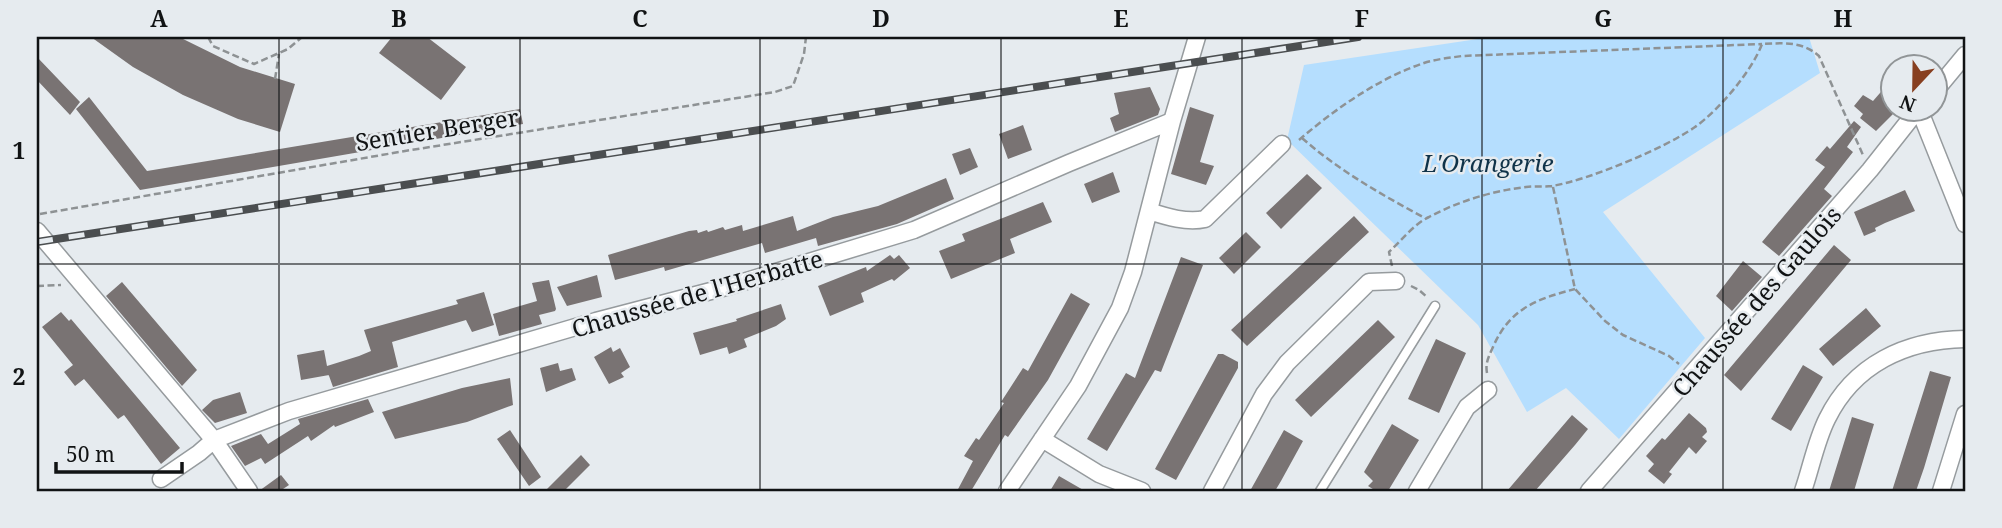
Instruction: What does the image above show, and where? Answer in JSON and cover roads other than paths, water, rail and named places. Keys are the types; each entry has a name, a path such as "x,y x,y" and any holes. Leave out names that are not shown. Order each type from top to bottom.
{"street":[{"path":"1007,491 1084,376 1120,308 1133,272 1197,37"},
{"path":"1950,73 1965,55"},
{"name":"Chaussée de l'Herbatte","path":"161,479 200,453 214,440 302,407 596,321 730,286 914,230 1172,121"},
{"name":"Chaussée des Gaulois","path":"1594,489 1909,122"},
{"path":"1924,122 1965,224"},
{"path":"1149,211 1167,217 1205,219 1282,144"},
{"path":"37,231 214,440 249,491"},
{"path":"1212,491 1264,394 1287,363 1369,282 1396,281"},
{"path":"1803,491 1825,422 1839,397 1856,377 1875,362 1903,351 1965,339"},
{"path":"1417,491 1467,407 1488,390"},
{"path":"1941,491 1965,414"},
{"path":"1042,439 1099,474 1143,491"}],"lane":[{"path":"1320,491 1434,306"}],"railway":[{"path":"37,242 1358,37"}],"park label":[{"name":"L'Orangerie","path":"1488,162"}]}
